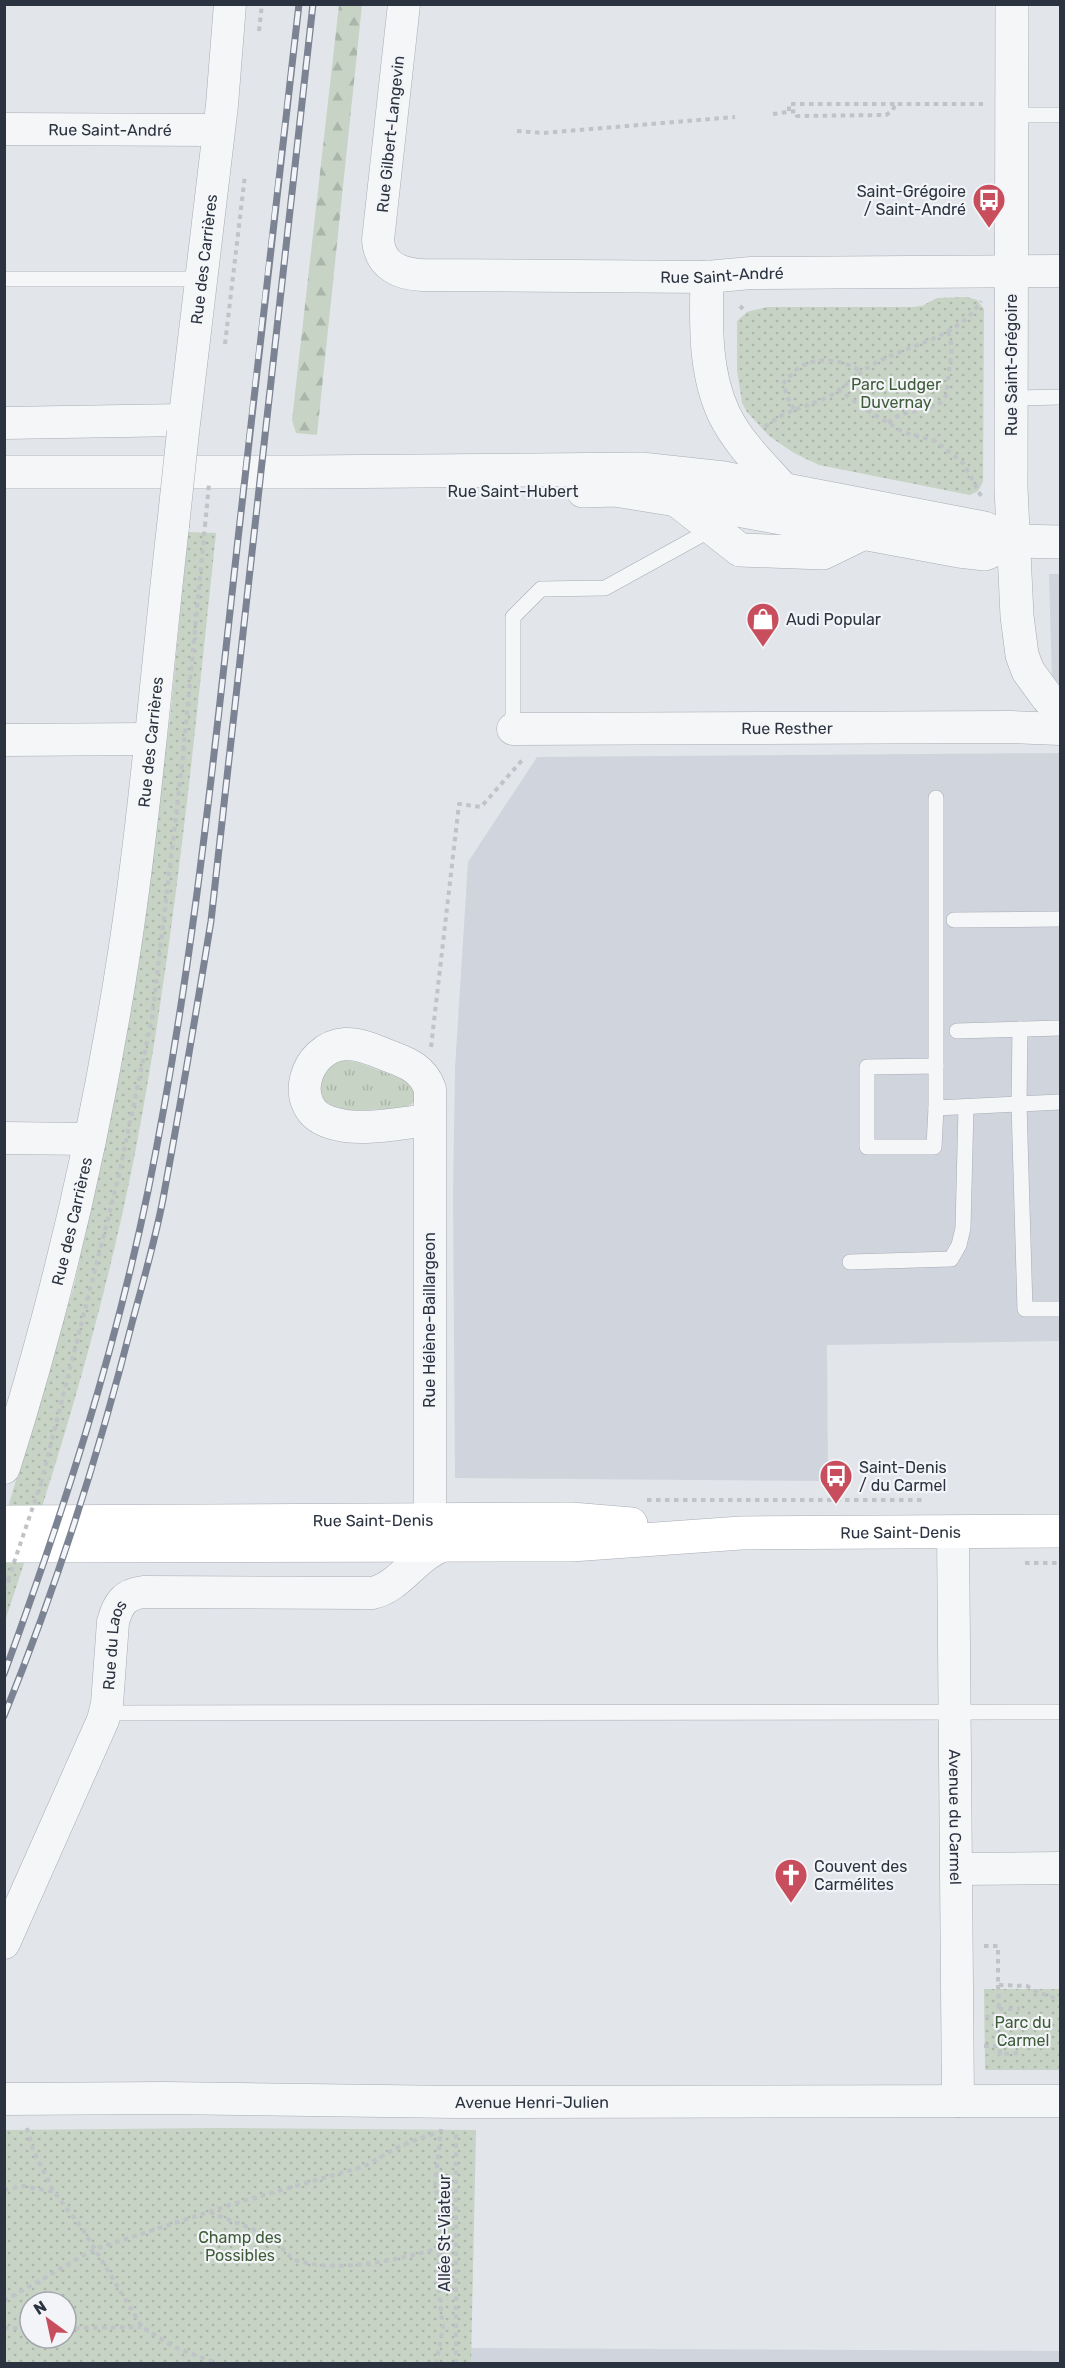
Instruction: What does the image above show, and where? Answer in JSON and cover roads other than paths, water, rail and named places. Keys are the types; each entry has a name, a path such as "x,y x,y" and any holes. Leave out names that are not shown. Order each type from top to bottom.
{"main road":[{"name":"Rue Saint-Denis","path":"4,1546 439,1532 571,1519 741,1533 1060,1531"},
{"name":"Rue Saint-Denis","path":"4,1522 439,1532"}],"street":[{"name":"Rue des Carrières","path":"5,1466 48,1319 90,1139 125,947 202,279 230,4"},
{"name":"Rue Gilbert-Langevin","path":"386,261 378,240 404,4"},
{"name":"Rue Saint-Grégoire","path":"1012,4 1000,110 1011,271 1011,398 1017,616 1022,655 1033,679 1060,712"},
{"name":"Rue Saint-André","path":"4,129 218,130"},
{"name":"Rue Saint-André","path":"386,261 401,272 422,275 707,277 751,273 1060,271"},
{"path":"707,277 709,355 716,393 732,428 748,451 784,490"},
{"path":"4,423 184,426"},
{"name":"Rue Saint-Hubert","path":"4,472 641,470 716,477 984,528 1014,541 1060,542"},
{"name":"Rue Saint-Hubert","path":"4,494 615,490 985,554 1014,541"},
{"path":"679,502 740,550 823,553 862,534"},
{"name":"Rue Resther","path":"520,742 1011,727 1060,729"},
{"path":"4,740 149,739"},
{"name":"Rue Hélène-Baillargeon","path":"430,1120 439,1532"},
{"path":"4,1138 90,1139"},
{"name":"Rue du Laos","path":"4,1943 105,1713 113,1622 119,1605 128,1596 144,1592 372,1593 389,1587 422,1556 439,1532"},
{"name":"Avenue du Carmel","path":"953,1532 958,2101"},
{"path":"957,1869 1060,1868"},
{"name":"Avenue Henri-Julien","path":"4,2099 166,2098 450,2114 958,2101 1060,2101"}],"lane":[{"path":"1000,110 1060,115"},
{"path":"4,279 202,279"},
{"path":"1011,398 1060,397"},
{"path":"520,742 513,617 542,589 605,588 712,529"},
{"path":"936,798 936,1066 936,1108 934,1147 867,1147 867,1067 936,1066"},
{"path":"954,920 1060,919"},
{"path":"957,1031 1060,1028"},
{"path":"1020,1029 1019,1104 1025,1309 1060,1309"},
{"path":"936,1108 1060,1102"},
{"path":"850,1262 951,1259 959,1245 963,1228 966,1107"},
{"path":"105,1713 1060,1712"}],"railway":[{"path":"4,1674 66,1495 103,1375 134,1253 164,1110 201,866 299,4"},
{"path":"4,1716 58,1571 119,1373 160,1215 188,1060 211,921 313,4"}],"place":[{"name":"Saint-Grégoire / Saint-André","path":"989,229"},
{"name":"Audi Popular","path":"763,648"},
{"name":"Saint-Denis / du Carmel","path":"836,1505"},
{"name":"Couvent des Carmélites","path":"791,1904"}],"park label":[{"name":"Parc Ludger Duvernay","path":"896,393"},
{"name":"Parc du Carmel","path":"1023,2031"},
{"name":"Champ des Possibles","path":"240,2246"}]}
